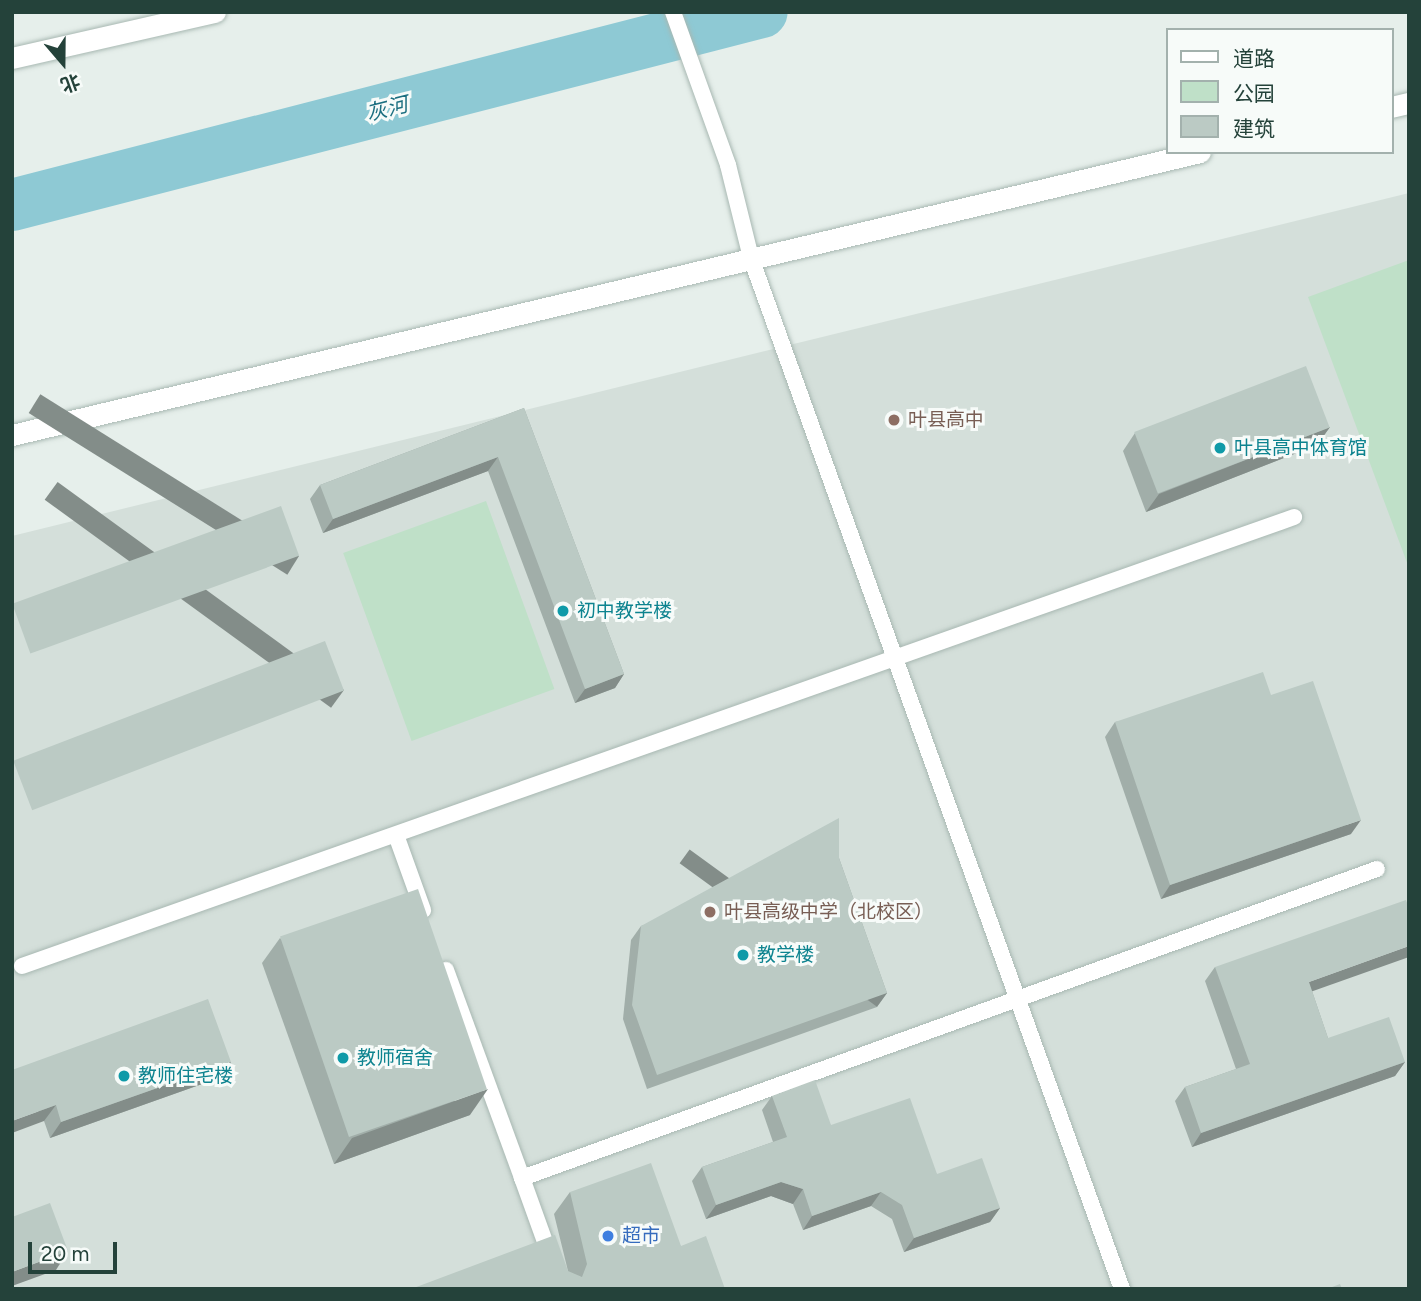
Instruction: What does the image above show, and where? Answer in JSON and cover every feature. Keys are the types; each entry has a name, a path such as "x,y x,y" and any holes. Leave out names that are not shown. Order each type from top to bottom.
{"street":[{"path":"12,58 215,12"},
{"path":"12,435 1192,154"}],"lane":[{"path":"673,12 718,137 751,258 1122,1289"},
{"path":"22,967 1294,517"},
{"path":"396,835 429,924"},
{"path":"522,1178 1377,869"},
{"path":"438,949 562,1289"}],"shaded area":[{"name":"叶县高级中学（北校区）","path":"1409,193 1409,1289 12,1289 12,536"}],"green space":[{"path":"1409,260 1409,568 1308,297"},
{"path":"486,501 554,689 412,741 343,553"}],"building":[{"name":"叶县高中体育馆","path":"1306,366 1330,428 1158,494 1134,432"},
{"name":"初中教学楼","path":"524,408 624,674 585,689 498,457 333,519 320,485"},
{"path":"281,506 299,556 30,654 12,604"},
{"path":"325,641 344,690 32,810 13,761"},
{"path":"1263,672 1271,695 1313,681 1361,820 1170,885 1115,722"},
{"name":"教学楼","path":"839,818 839,858 887,993 657,1075 632,1005 641,926"},
{"path":"418,889 487,1089 349,1137 280,937"},
{"path":"1406,900 1409,908 1409,946 1309,982 1328,1038 1389,1017 1405,1062 1201,1133 1185,1087 1250,1064 1215,967"},
{"name":"教师住宅楼","path":"208,999 231,1062 61,1122 56,1105 12,1121 12,1070"},
{"path":"815,1080 831,1125 910,1098 937,1174 982,1158 1000,1208 914,1238 902,1205 881,1192 812,1216 803,1189 781,1182 716,1205 702,1167 787,1137 772,1096"},
{"path":"651,1163 681,1246 706,1236 725,1289 411,1289 555,1235 568,1271 582,1277 587,1264 570,1192"},
{"path":"50,1203 68,1251 12,1272 12,1217"},
{"path":"1340,1284 1342,1289 1327,1289"}],"waterway":[{"name":"灰河","path":"12,205 762,12"}],"place":[{"name":"叶县高中","path":"894,420"},
{"name":"叶县高中体育馆","path":"1220,448"},
{"name":"初中教学楼","path":"563,611"},
{"name":"叶县高级中学（北校区）","path":"710,912"},
{"name":"教学楼","path":"743,955"},
{"name":"教师宿舍","path":"343,1058"},
{"name":"教师住宅楼","path":"124,1076"},
{"name":"超市","path":"608,1236"}]}
